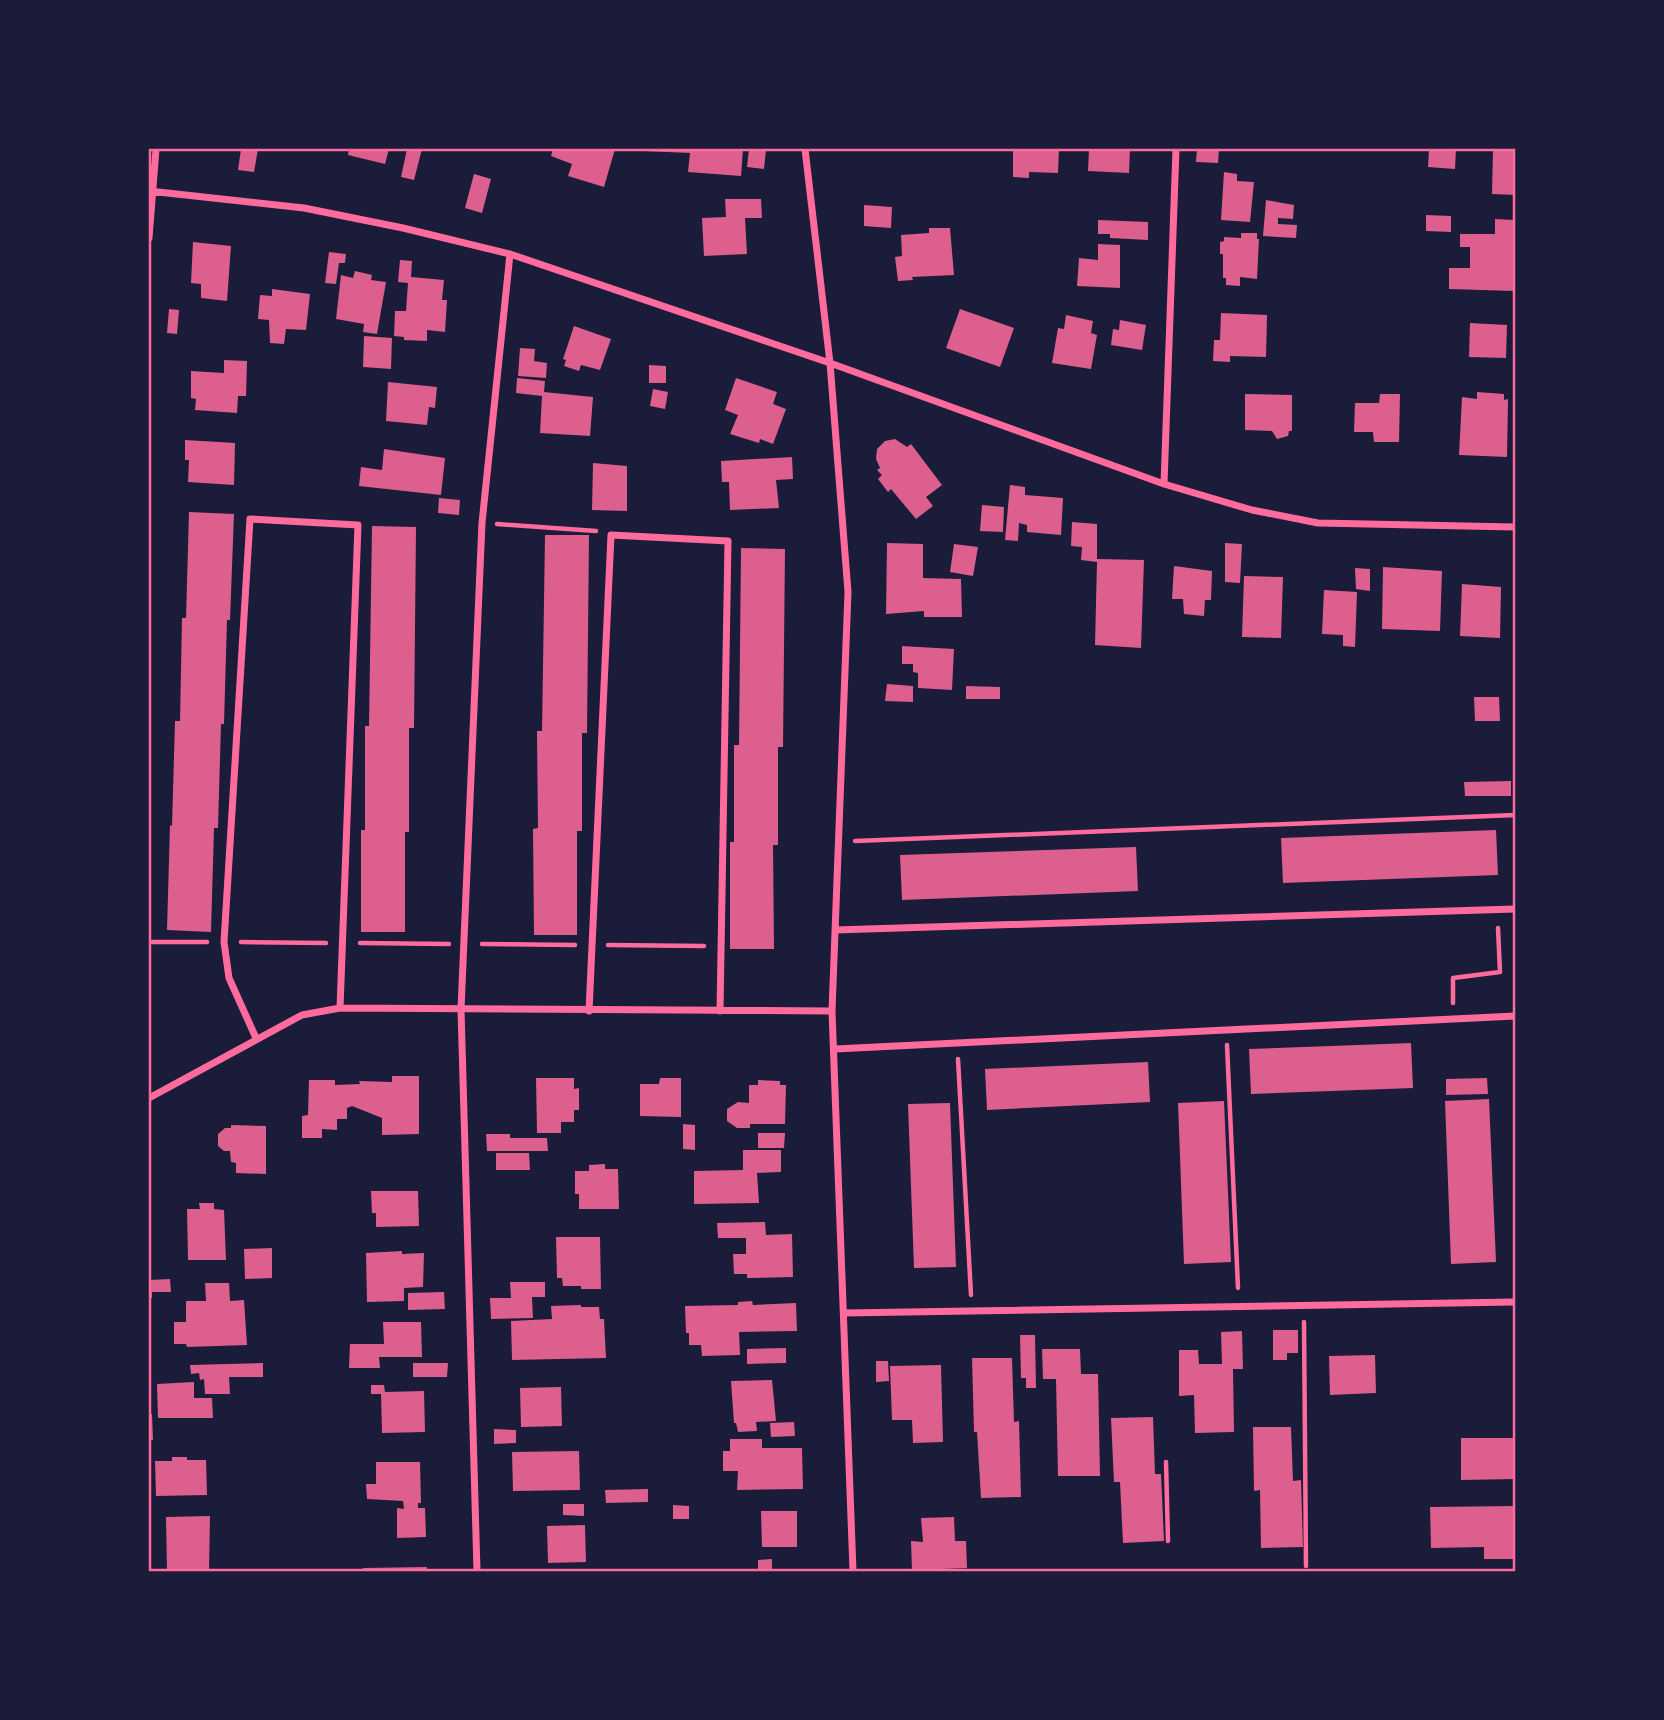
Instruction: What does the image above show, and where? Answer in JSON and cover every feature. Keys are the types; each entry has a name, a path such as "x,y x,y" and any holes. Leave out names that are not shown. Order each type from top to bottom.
{"street":[{"path":"149,238 156,149"},
{"path":"804,149 830,363 848,593 832,1012 853,1571"},
{"path":"1164,484 1176,149"},
{"path":"151,192 304,208 510,254 830,363 1164,484 1252,510 1318,523 1515,527"},
{"path":"477,1571 461,1009 482,523 510,254"},
{"path":"256,1038 229,978 224,942 250,519 358,525 340,1008"},
{"path":"589,1011 611,535 728,541 720,1011"},
{"path":"835,930 1515,909"},
{"path":"149,1098 302,1015 340,1008 832,1012"},
{"path":"835,1049 1515,1016"},
{"path":"844,1313 1515,1302"}],"path":[{"path":"482,523 593,530 611,535"},
{"path":"840,841 1515,815"},
{"path":"1453,1020 1452,978 1500,972 1497,909"},
{"path":"149,942 721,946"},
{"path":"1226,1031 1239,1306"},
{"path":"957,1043 972,1310"},
{"path":"1304,1305 1306,1566"},
{"path":"1166,1462 1168,1541"}],"building":[{"path":"241,149 258,149 254,172 238,170"},
{"path":"349,149 389,149 385,164 348,155"},
{"path":"407,149 422,149 414,180 401,177"},
{"path":"553,149 615,149 604,187 568,176 572,164 551,156"},
{"path":"644,149 743,149 741,176 688,172 690,153"},
{"path":"749,149 766,150 764,169 747,167"},
{"path":"1013,149 1059,149 1058,173 1029,172 1029,178 1013,177"},
{"path":"1089,149 1130,149 1129,173 1088,171"},
{"path":"1197,149 1219,149 1218,163 1196,162"},
{"path":"1429,149 1456,149 1455,169 1428,167"},
{"path":"1493,149 1515,149 1515,195 1492,194"},
{"path":"1224,172 1237,174 1237,181 1254,182 1250,222 1221,220"},
{"path":"474,174 491,179 482,213 465,208"},
{"path":"725,199 761,199 762,218 745,218 747,254 704,256 702,218 726,217"},
{"path":"1266,200 1294,205 1293,219 1278,218 1278,224 1297,225 1296,238 1263,236"},
{"path":"864,205 892,207 891,228 864,226"},
{"path":"1426,215 1451,216 1451,232 1426,231"},
{"path":"1495,219 1515,220 1514,291 1449,289 1449,268 1470,268 1470,247 1460,247 1460,234 1495,234"},
{"path":"1098,220 1148,222 1148,240 1110,238 1110,234 1098,234"},
{"path":"929,228 950,228 954,275 912,277 913,280 898,281 895,257 902,256 901,235 929,233"},
{"path":"1241,233 1257,233 1257,279 1240,277 1240,286 1226,285 1220,242 1224,241 1224,237 1241,238"},
{"path":"193,242 231,246 227,301 201,298 201,284 191,283"},
{"path":"1098,244 1120,245 1120,288 1077,286 1079,258 1098,260"},
{"path":"329,252 346,254 345,263 339,263 336,284 325,283"},
{"path":"400,260 412,261 411,277 444,280 442,300 447,300 445,332 427,330 427,341 404,340 404,337 394,336 395,311 406,311 408,283 398,282"},
{"path":"355,271 372,275 371,280 386,282 377,334 363,332 364,324 336,319 341,275 353,278"},
{"path":"272,289 310,294 306,330 286,329 284,344 270,343 269,320 258,319 260,295 272,296"},
{"path":"169,309 179,310 177,334 167,333"},
{"path":"960,309 1014,328 1000,367 946,348"},
{"path":"1221,313 1267,315 1266,357 1230,356 1230,362 1213,361 1214,340 1220,340"},
{"path":"1066,315 1093,321 1091,333 1097,335 1091,369 1052,363 1058,328 1064,329"},
{"path":"1120,320 1146,325 1142,350 1111,345 1113,329 1119,330"},
{"path":"1470,323 1507,325 1506,358 1469,357"},
{"path":"574,326 611,339 600,370 581,365 579,371 564,366 566,360 563,359"},
{"path":"364,336 392,338 391,369 363,367"},
{"path":"520,348 535,349 534,361 547,363 546,378 518,376"},
{"path":"224,360 247,361 246,396 238,396 237,413 195,410 196,399 191,398 191,371 224,373"},
{"path":"649,365 666,366 666,383 649,383"},
{"path":"517,378 545,381 544,392 593,397 590,436 540,433 542,396 516,393"},
{"path":"736,378 777,392 773,404 786,409 773,444 760,439 759,443 730,434 738,415 725,410"},
{"path":"388,382 437,387 435,408 429,407 427,425 386,421"},
{"path":"653,389 668,392 665,409 650,406"},
{"path":"1477,392 1504,394 1504,400 1508,399 1507,457 1459,455 1462,397 1477,399"},
{"path":"1245,394 1292,395 1292,431 1289,431 1288,436 1277,439 1272,431 1245,430"},
{"path":"1380,394 1400,394 1399,442 1374,442 1373,432 1354,432 1355,403 1379,403"},
{"path":"895,439 907,447 911,444 942,485 926,497 933,506 916,519 891,489 888,492 878,479 882,475 877,470 880,468 876,459 877,449 885,441"},
{"path":"185,440 235,443 234,485 188,482 189,460 185,460"},
{"path":"384,449 445,458 441,495 359,486 361,467 382,470"},
{"path":"792,457 793,479 776,480 779,508 730,510 729,482 722,482 721,461"},
{"path":"593,463 627,466 627,511 592,510"},
{"path":"1010,485 1025,487 1025,495 1063,498 1061,535 1027,532 1027,525 1019,523 1018,541 1005,540"},
{"path":"439,498 460,500 459,515 438,513"},
{"path":"982,505 1004,507 1003,532 980,531"},
{"path":"189,512 234,514 224,724 221,724 218,828 214,828 211,932 167,930 175,721 180,721 182,618 186,618"},
{"path":"1072,522 1097,524 1097,559 1144,560 1141,648 1095,645 1097,562 1081,560 1082,547 1071,546"},
{"path":"372,526 416,527 414,728 409,728 405,932 361,932 361,830 365,830 365,726 369,726"},
{"path":"545,535 589,535 587,733 582,733 582,831 577,831 577,935 534,935 533,829 538,828 537,731 542,731"},
{"path":"887,543 923,544 923,578 961,579 962,617 924,617 924,611 886,614"},
{"path":"1225,543 1242,544 1240,583 1225,582"},
{"path":"954,544 978,547 973,576 950,572"},
{"path":"741,548 785,549 783,747 778,747 778,845 773,845 774,949 730,949 734,745 739,745"},
{"path":"1174,566 1212,571 1211,600 1205,600 1204,616 1184,614 1183,599 1172,599"},
{"path":"1383,567 1442,571 1440,631 1382,629"},
{"path":"1355,568 1370,569 1370,591 1356,589"},
{"path":"1244,576 1283,577 1281,638 1242,637"},
{"path":"1462,584 1501,587 1500,638 1460,636"},
{"path":"1324,590 1357,592 1355,647 1343,646 1343,635 1322,634"},
{"path":"902,646 954,649 952,690 918,688 918,673 913,672 913,664 902,664"},
{"path":"887,684 913,686 913,702 885,701"},
{"path":"966,686 1000,687 1000,699 966,699"},
{"path":"1474,697 1499,697 1500,721 1475,721"},
{"path":"1511,781 1511,796 1465,796 1464,782"},
{"path":"1496,830 1498,875 1283,883 1281,838"},
{"path":"1136,847 1138,891 902,900 900,855"},
{"path":"1411,1043 1413,1088 1251,1094 1249,1049"},
{"path":"1148,1062 1150,1102 987,1110 985,1069"},
{"path":"392,1076 419,1076 419,1134 382,1135 382,1118 352,1106 347,1108 347,1119 337,1119 337,1130 322,1129 322,1138 302,1138 302,1116 308,1115 309,1080 335,1080 335,1085 360,1084 359,1081 392,1082"},
{"path":"536,1078 574,1078 574,1089 579,1088 579,1110 574,1110 574,1122 561,1122 561,1133 537,1133"},
{"path":"660,1078 681,1078 681,1117 640,1116 640,1084 659,1084"},
{"path":"1487,1078 1488,1094 1446,1095 1446,1079"},
{"path":"758,1080 780,1081 780,1085 786,1085 785,1124 750,1124 750,1128 737,1128 727,1121 727,1109 738,1102 749,1103 749,1085 758,1085"},
{"path":"1489,1099 1496,1262 1451,1264 1445,1101"},
{"path":"1224,1101 1231,1262 1184,1264 1178,1103"},
{"path":"950,1103 956,1267 914,1268 908,1104"},
{"path":"683,1124 695,1125 695,1150 683,1149"},
{"path":"231,1125 266,1126 266,1174 236,1173 236,1163 231,1162 230,1151 224,1151 218,1146 218,1134 225,1128 231,1128"},
{"path":"758,1133 785,1133 784,1148 758,1148"},
{"path":"486,1134 510,1134 510,1138 547,1138 548,1151 487,1151"},
{"path":"743,1150 781,1150 781,1172 757,1173 759,1203 694,1204 694,1171 743,1170"},
{"path":"496,1153 529,1153 530,1170 496,1170"},
{"path":"605,1164 605,1169 618,1169 619,1209 579,1209 579,1194 575,1194 575,1171 589,1171 589,1165"},
{"path":"371,1191 418,1191 419,1226 376,1227"},
{"path":"199,1203 214,1203 214,1209 224,1210 226,1260 188,1260 187,1209 200,1209"},
{"path":"765,1222 766,1235 792,1234 793,1277 747,1278 747,1274 734,1274 733,1254 746,1254 746,1238 718,1238 717,1223"},
{"path":"556,1237 600,1237 601,1289 563,1286 562,1278 557,1278"},
{"path":"272,1248 272,1278 245,1279 244,1249"},
{"path":"402,1251 402,1254 424,1253 423,1287 404,1288 404,1301 367,1302 366,1253"},
{"path":"170,1279 171,1292 152,1292 152,1298 149,1298 149,1280"},
{"path":"510,1282 545,1282 545,1297 532,1297 533,1318 491,1319 490,1298 511,1298"},
{"path":"205,1283 229,1283 230,1301 244,1300 247,1345 187,1347 186,1344 174,1344 174,1322 186,1322 186,1301 206,1301"},
{"path":"444,1292 445,1309 408,1310 408,1293"},
{"path":"752,1301 753,1305 796,1303 797,1331 739,1332 740,1355 702,1356 701,1345 689,1345 685,1306 738,1305 738,1302"},
{"path":"551,1306 599,1307 600,1319 604,1319 606,1358 512,1360 511,1321 552,1319"},
{"path":"383,1322 421,1322 422,1357 379,1357 380,1368 349,1368 350,1344 384,1344"},
{"path":"1273,1330 1298,1330 1298,1353 1287,1353 1287,1360 1273,1360"},
{"path":"1242,1331 1243,1369 1233,1369 1234,1432 1195,1433 1194,1395 1179,1396 1179,1350 1198,1350 1199,1364 1222,1364 1221,1332"},
{"path":"1020,1335 1035,1335 1036,1388 1026,1388 1026,1378 1021,1378"},
{"path":"786,1348 786,1363 747,1364 747,1349"},
{"path":"1042,1349 1080,1349 1081,1374 1098,1374 1100,1476 1058,1476 1056,1379 1043,1379"},
{"path":"1375,1355 1376,1393 1330,1395 1329,1356"},
{"path":"972,1358 1012,1358 1014,1422 1019,1421 1021,1497 981,1498 977,1432 974,1432"},
{"path":"876,1361 888,1361 889,1381 876,1382"},
{"path":"263,1363 263,1377 229,1377 230,1394 205,1394 204,1379 200,1380 199,1373 191,1374 190,1365"},
{"path":"413,1363 448,1363 447,1377 413,1377"},
{"path":"941,1365 943,1442 913,1443 912,1420 892,1420 890,1366"},
{"path":"772,1380 776,1421 756,1422 757,1431 738,1432 734,1423 731,1381"},
{"path":"194,1382 194,1398 212,1398 213,1418 158,1418 157,1384"},
{"path":"371,1385 384,1385 385,1392 424,1391 425,1432 382,1433 381,1394 371,1394"},
{"path":"561,1387 562,1426 521,1427 520,1388"},
{"path":"149,1414 152,1414 153,1440 149,1441"},
{"path":"1153,1417 1155,1474 1161,1474 1164,1541 1123,1543 1120,1482 1114,1482 1111,1418"},
{"path":"794,1422 795,1436 771,1437 770,1423"},
{"path":"1253,1427 1291,1427 1293,1481 1301,1480 1303,1547 1261,1548 1260,1490 1254,1491"},
{"path":"494,1429 516,1430 516,1443 494,1444"},
{"path":"1461,1438 1515,1438 1515,1479 1461,1480"},
{"path":"730,1439 762,1439 762,1448 802,1448 803,1489 737,1490 738,1471 723,1471 723,1451 730,1451"},
{"path":"579,1451 580,1490 513,1491 512,1452"},
{"path":"172,1457 206,1460 207,1495 156,1496 155,1461 172,1461"},
{"path":"376,1462 420,1462 421,1503 418,1503 418,1508 425,1508 426,1537 397,1538 397,1508 404,1509 403,1501 367,1499 366,1484 376,1484"},
{"path":"648,1489 648,1502 606,1503 605,1490"},
{"path":"563,1504 584,1504 584,1516 563,1515"},
{"path":"673,1505 689,1506 689,1519 673,1519"},
{"path":"1515,1506 1515,1559 1484,1559 1484,1547 1431,1548 1430,1507"},
{"path":"761,1511 797,1511 797,1547 762,1547"},
{"path":"210,1516 209,1571 167,1571 166,1517"},
{"path":"954,1517 955,1541 966,1541 967,1568 912,1570 911,1541 923,1542 921,1518"},
{"path":"585,1525 586,1562 548,1563 547,1526"},
{"path":"772,1559 772,1571 758,1571 758,1560"},
{"path":"427,1567 427,1571 363,1571 363,1568"}]}
